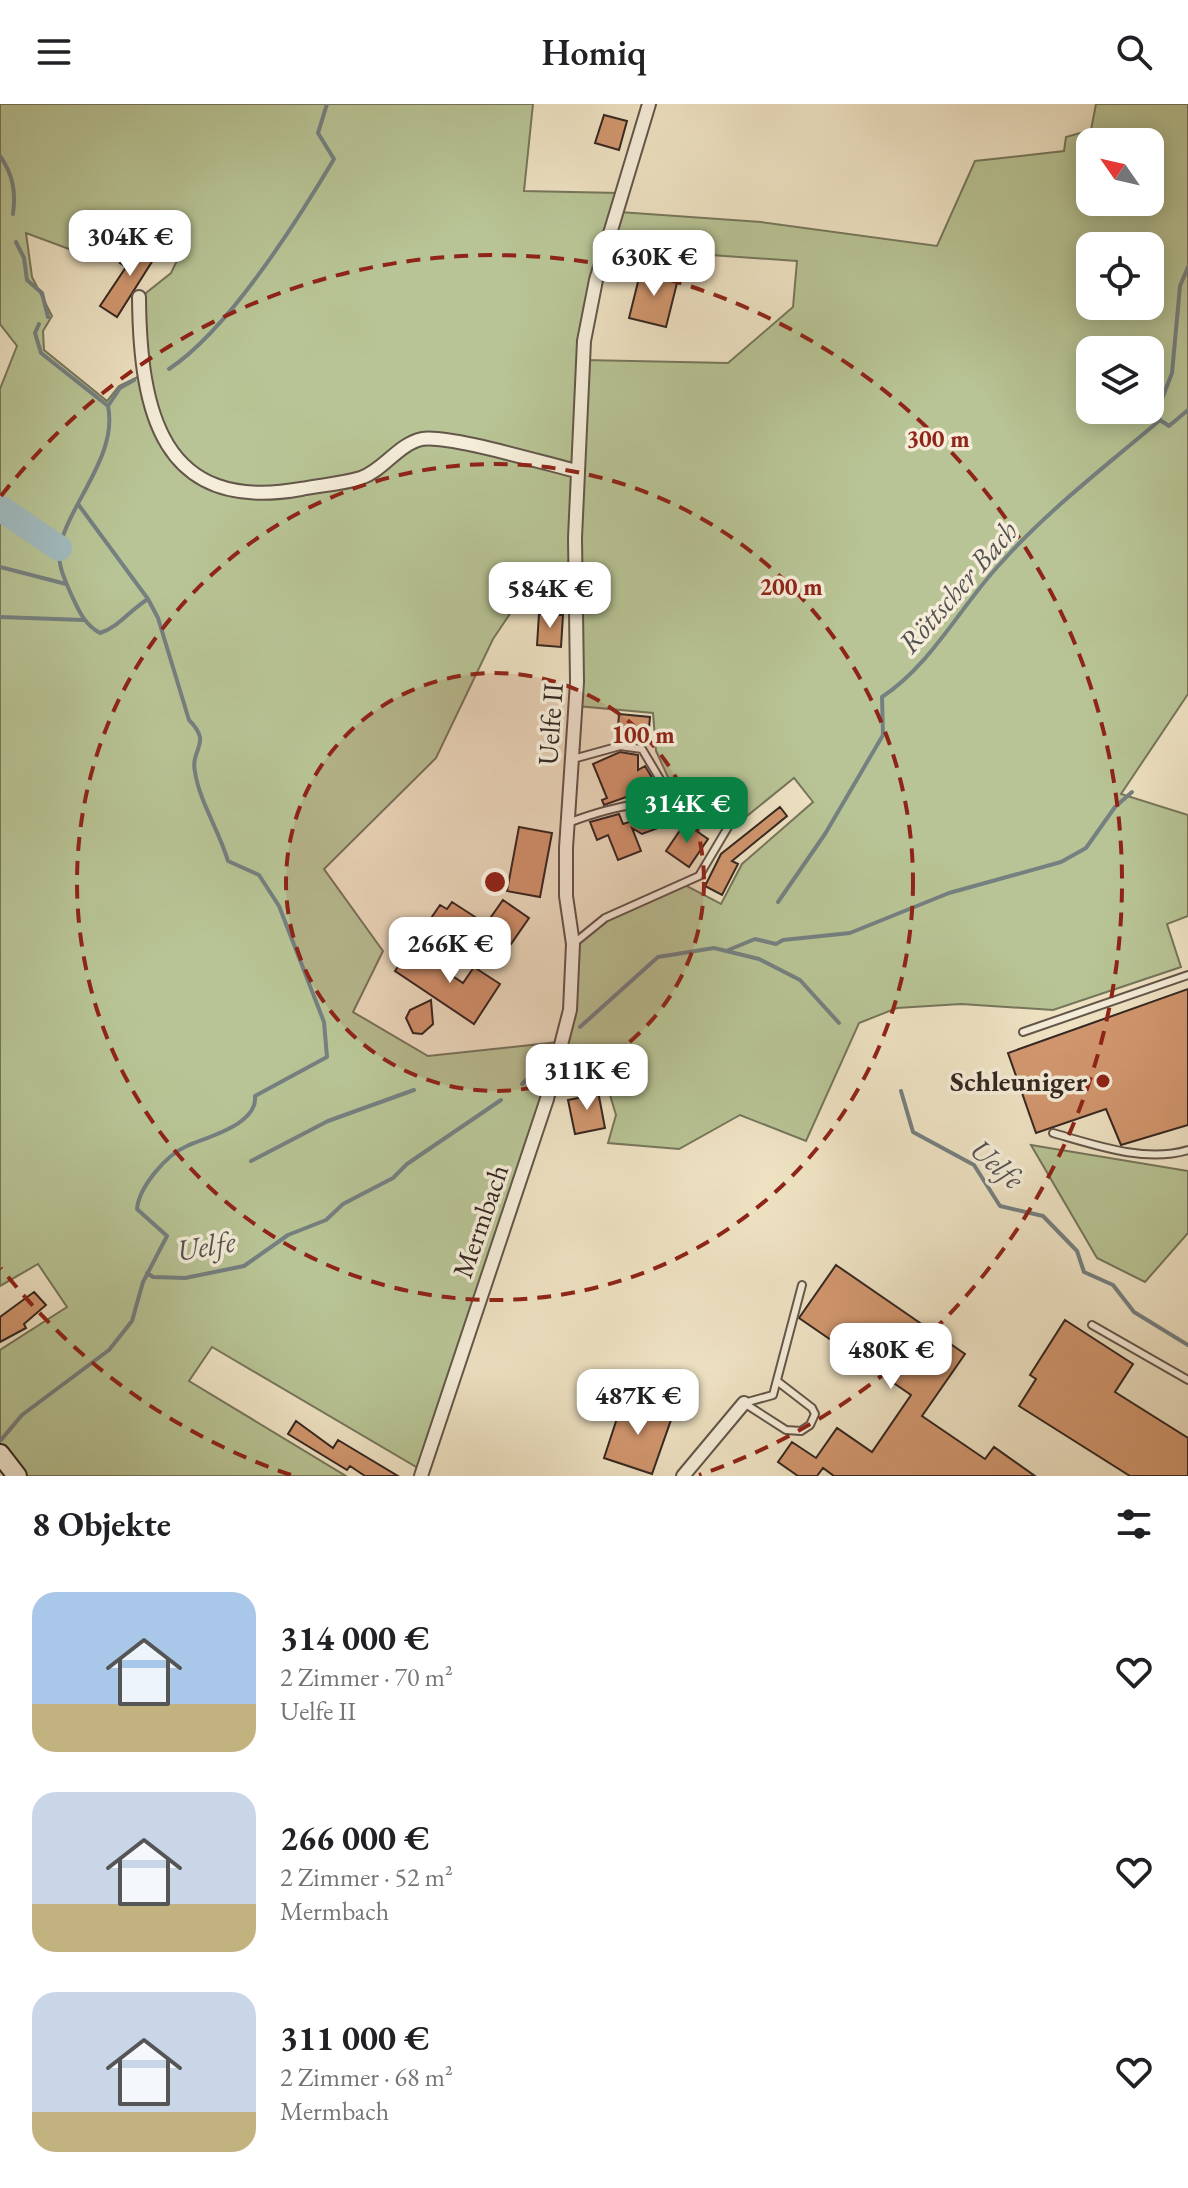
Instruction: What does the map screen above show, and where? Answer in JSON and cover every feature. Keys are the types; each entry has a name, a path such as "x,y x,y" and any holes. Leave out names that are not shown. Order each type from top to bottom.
{"street":[{"name":"Uelfe II","path":"572,979 573,944 566,896 578,645 577,471 589,309 649,104"},
{"path":"139,297 145,374 152,409 172,456 194,475 209,482 266,495 351,481 376,471 398,452 423,439 458,441 577,471"},
{"name":"Mermbach","path":"421,1476 554,1078 570,1010 572,979"},
{"path":"683,1476 744,1403"},
{"path":"0,1454 17,1476"}],"lane":[{"path":"571,759 620,746 642,749 673,801"},
{"path":"568,823 619,805 673,801 721,803 731,808 732,825 703,871 605,918 573,944"},
{"path":"1023,1032 1188,975"},
{"path":"1053,1133 1104,1147 1160,1155 1188,1150"},
{"path":"744,1403 773,1395 802,1285"},
{"path":"1092,1325 1188,1380"},
{"path":"744,1403 786,1430 801,1431 810,1425 815,1414 812,1408 777,1381"}],"green space":[{"path":"0,104 533,104 524,191 619,193 591,296 581,361 574,467 459,439 422,436 365,475 266,494 194,474 175,456 154,409 141,297 171,273 185,244 141,214 96,259 26,233 32,277 52,316 43,331 44,350 107,401 119,386 142,375 151,409 171,458 193,478 237,493 267,497 352,482 378,472 409,446 433,440 458,443 575,473 575,561 540,569 493,639 436,758 324,869 383,951 353,1012 428,1056 559,1042 418,1468 212,1347 189,1381 346,1476 25,1476 0,1447 0,1350 67,1307 38,1264 0,1286 0,389 17,346 0,324"},
{"path":"1096,104 1188,104 1188,694 1121,794 1188,815 1188,916 1167,924 1181,967 1053,1010 961,1004 897,1008 859,1023 806,1141 740,1115 679,1149 608,1143 616,1115 604,1075 555,1084 575,945 606,920 685,885 721,904 742,864 813,802 794,778 742,820 736,801 678,799 656,751 653,713 577,706 585,360 728,363 793,307 797,261 609,248 620,212 761,222 937,246 975,161 1064,151 1066,137 1076,134 1076,216 1164,216 1164,128 1091,128"},
{"path":"1031,1145 1188,1171 1188,1233 1145,1282 1097,1258"}],"building":[{"path":"604,115 627,121 619,150 595,143"},
{"path":"145,239 160,249 117,317 100,306 126,267 120,263 128,253 134,257"},
{"path":"641,270 678,279 666,327 629,318"},
{"path":"539,614 563,615 561,647 537,645"},
{"path":"619,714 650,717 648,739 641,738 641,743 617,741"},
{"path":"620,752 638,755 638,770 645,766 657,786 604,805 602,800 607,798 593,764"},
{"path":"780,807 787,816 732,861 738,864 722,895 705,886 721,854"},
{"path":"672,808 677,821 642,834 632,828 641,851 618,860 608,835 597,840 590,822 619,814 623,824"},
{"path":"685,823 708,839 689,867 666,851"},
{"path":"519,827 552,833 540,897 507,891"},
{"path":"503,900 529,918 511,944 492,931 474,959 425,927 440,905 447,909 452,902 486,924"},
{"path":"411,948 463,983 474,967 500,984 474,1024 395,971"},
{"name":"Schleuniger","path":"1188,989 1188,1125 1121,1145 1106,1109 1036,1133 1008,1053"},
{"path":"431,1000 433,1024 422,1034 413,1033 406,1018 410,1010"},
{"path":"597,1086 605,1128 575,1134 568,1100 583,1097 582,1089"},
{"path":"836,1265 965,1354 922,1416 985,1459 994,1447 1035,1476 834,1476 823,1468 817,1476 798,1476 778,1462 792,1442 816,1458 837,1428 872,1452 911,1395 799,1318"},
{"path":"34,1292 46,1305 24,1324 26,1328 0,1342 0,1317"},
{"path":"1065,1320 1133,1364 1115,1392 1188,1438 1188,1476 1130,1476 1019,1406 1036,1379 1030,1375"},
{"path":"623,1400 672,1417 652,1474 604,1458"},
{"path":"296,1421 333,1448 338,1440 398,1476 365,1476 350,1466 347,1470 288,1434"}],"waterway":[{"path":"169,369 192,351 238,302 281,243 334,159 318,133 327,104"},
{"path":"0,156 12,184 13,214"},
{"path":"16,242 24,258 27,280 42,293 48,317"},
{"name":"Röttscher Bach","path":"1164,394 1172,373 1180,286 1188,267"},
{"path":"39,324 35,333 41,353 108,406"},
{"path":"108,406 120,388 134,380"},
{"path":"1,1440 22,1415 109,1350 132,1321 143,1282 167,1236 137,1209 143,1191 155,1173 179,1150 240,1122 254,1106 255,1096 327,1057 324,1022 279,906 259,875 228,861 205,806 194,764 199,735 189,720 158,618 148,599 113,627 100,633 82,616 62,571 60,546 100,460 109,424 108,406"},
{"path":"1164,423 1169,426 1188,410"},
{"name":"Röttscher Bach","path":"778,902 825,834 883,735 882,697 915,669 1018,544 1155,424"},
{"path":"78,504 148,599"},
{"path":"0,508 59,548"},
{"path":"0,567 66,584"},
{"path":"0,617 83,620"},
{"path":"726,951 755,939 776,944 783,940 850,933 949,893 1061,862 1086,848 1115,807 1132,792"},
{"name":"Uelfe","path":"580,1027 658,957 714,948 759,959 800,980 839,1023"},
{"name":"Uelfe","path":"522,1084 551,1056"},
{"path":"251,1161 328,1121 414,1090"},
{"name":"Uelfe","path":"901,1091 913,1132 974,1165 1000,1206 1043,1216 1077,1251 1084,1272 1113,1285 1134,1312 1188,1345"},
{"name":"Uelfe","path":"147,1273 153,1277 185,1278 244,1266 288,1235 326,1220 343,1204 393,1178 407,1164 501,1100"}],"place":[{"name":"Schleuniger","path":"1103,1081"}]}
